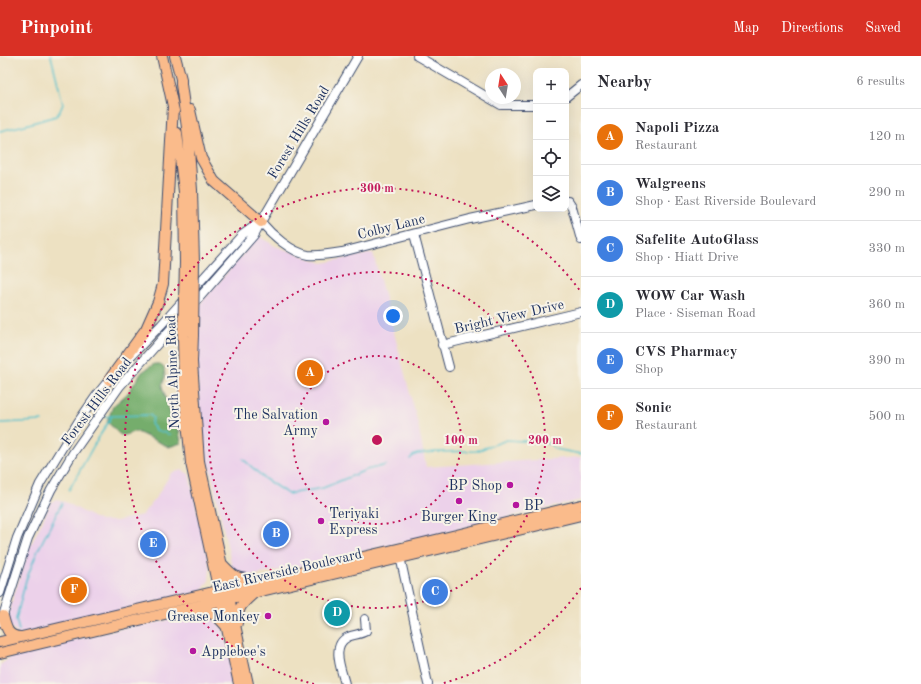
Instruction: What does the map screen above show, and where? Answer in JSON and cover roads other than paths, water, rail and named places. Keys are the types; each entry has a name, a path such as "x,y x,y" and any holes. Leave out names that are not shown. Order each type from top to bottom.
{"main road":[{"name":"North Alpine Road","path":"162,56 173,106 184,192 190,262"},
{"name":"North Alpine Road","path":"175,56 181,79 188,135 192,190 188,336 184,390 191,463 224,594 244,683"},
{"path":"181,79 185,83 201,158 214,181 261,222"},
{"path":"109,380 146,329 158,302 163,284 173,106"},
{"name":"East Riverside Boulevard","path":"0,642 200,595 254,592 581,505"},
{"name":"East Riverside Boulevard","path":"0,653 184,609 264,579 399,554 581,515"},
{"path":"200,595 209,585 217,565 233,576 241,579 264,579"},
{"path":"184,609 205,610 216,614 231,627 241,605 254,592"},
{"path":"2,620 10,634 21,637 28,635"},
{"path":"0,660 33,645"}],"street":[{"name":"Forest Hills Road","path":"2,620 28,538 51,490 73,453 120,386 254,235 358,56"},
{"path":"416,56 502,105 533,105"},
{"path":"569,95 581,85"},
{"path":"569,202 579,225 581,240"},
{"name":"Colby Lane","path":"261,222 270,233 292,249 307,254 322,255 342,252 470,219 533,206"},
{"name":"Forest Hills Road","path":"0,593 17,538 40,484 78,422 109,380 242,235 261,222"},
{"path":"414,234 449,367"},
{"name":"Bright View Drive","path":"442,344 581,312"},
{"path":"399,554 428,684"},
{"path":"345,684 338,655 339,648 341,643 346,638 366,631 365,619"}],"waterway":[{"path":"0,131 56,116 60,111 63,104 51,56"},
{"path":"106,417 150,415 153,418 151,424 156,430 171,435"},
{"path":"69,490 112,416"},
{"path":"0,423 42,421"},
{"path":"410,459 417,454 476,451 507,440 550,444 555,449 581,454"},
{"path":"243,459 265,479 288,494 323,488 366,470 386,465"},
{"path":"19,631 16,619 26,580 38,550 62,503"}],"place":[{"name":"Napoli Pizza","path":"310,373"},
{"name":"The Salvation Army","path":"326,422"},
{"name":"BP Shop","path":"510,485"},
{"name":"Burger King","path":"459,501"},
{"name":"BP","path":"516,505"},
{"name":"Teriyaki Express","path":"321,521"},
{"name":"Walgreens","path":"276,534"},
{"name":"CVS Pharmacy","path":"153,544"},
{"name":"Sonic","path":"74,590"},
{"name":"Safelite AutoGlass","path":"435,592"},
{"name":"WOW Car Wash","path":"337,613"},
{"name":"Grease Monkey","path":"268,616"},
{"name":"Applebee's","path":"193,651"}]}
